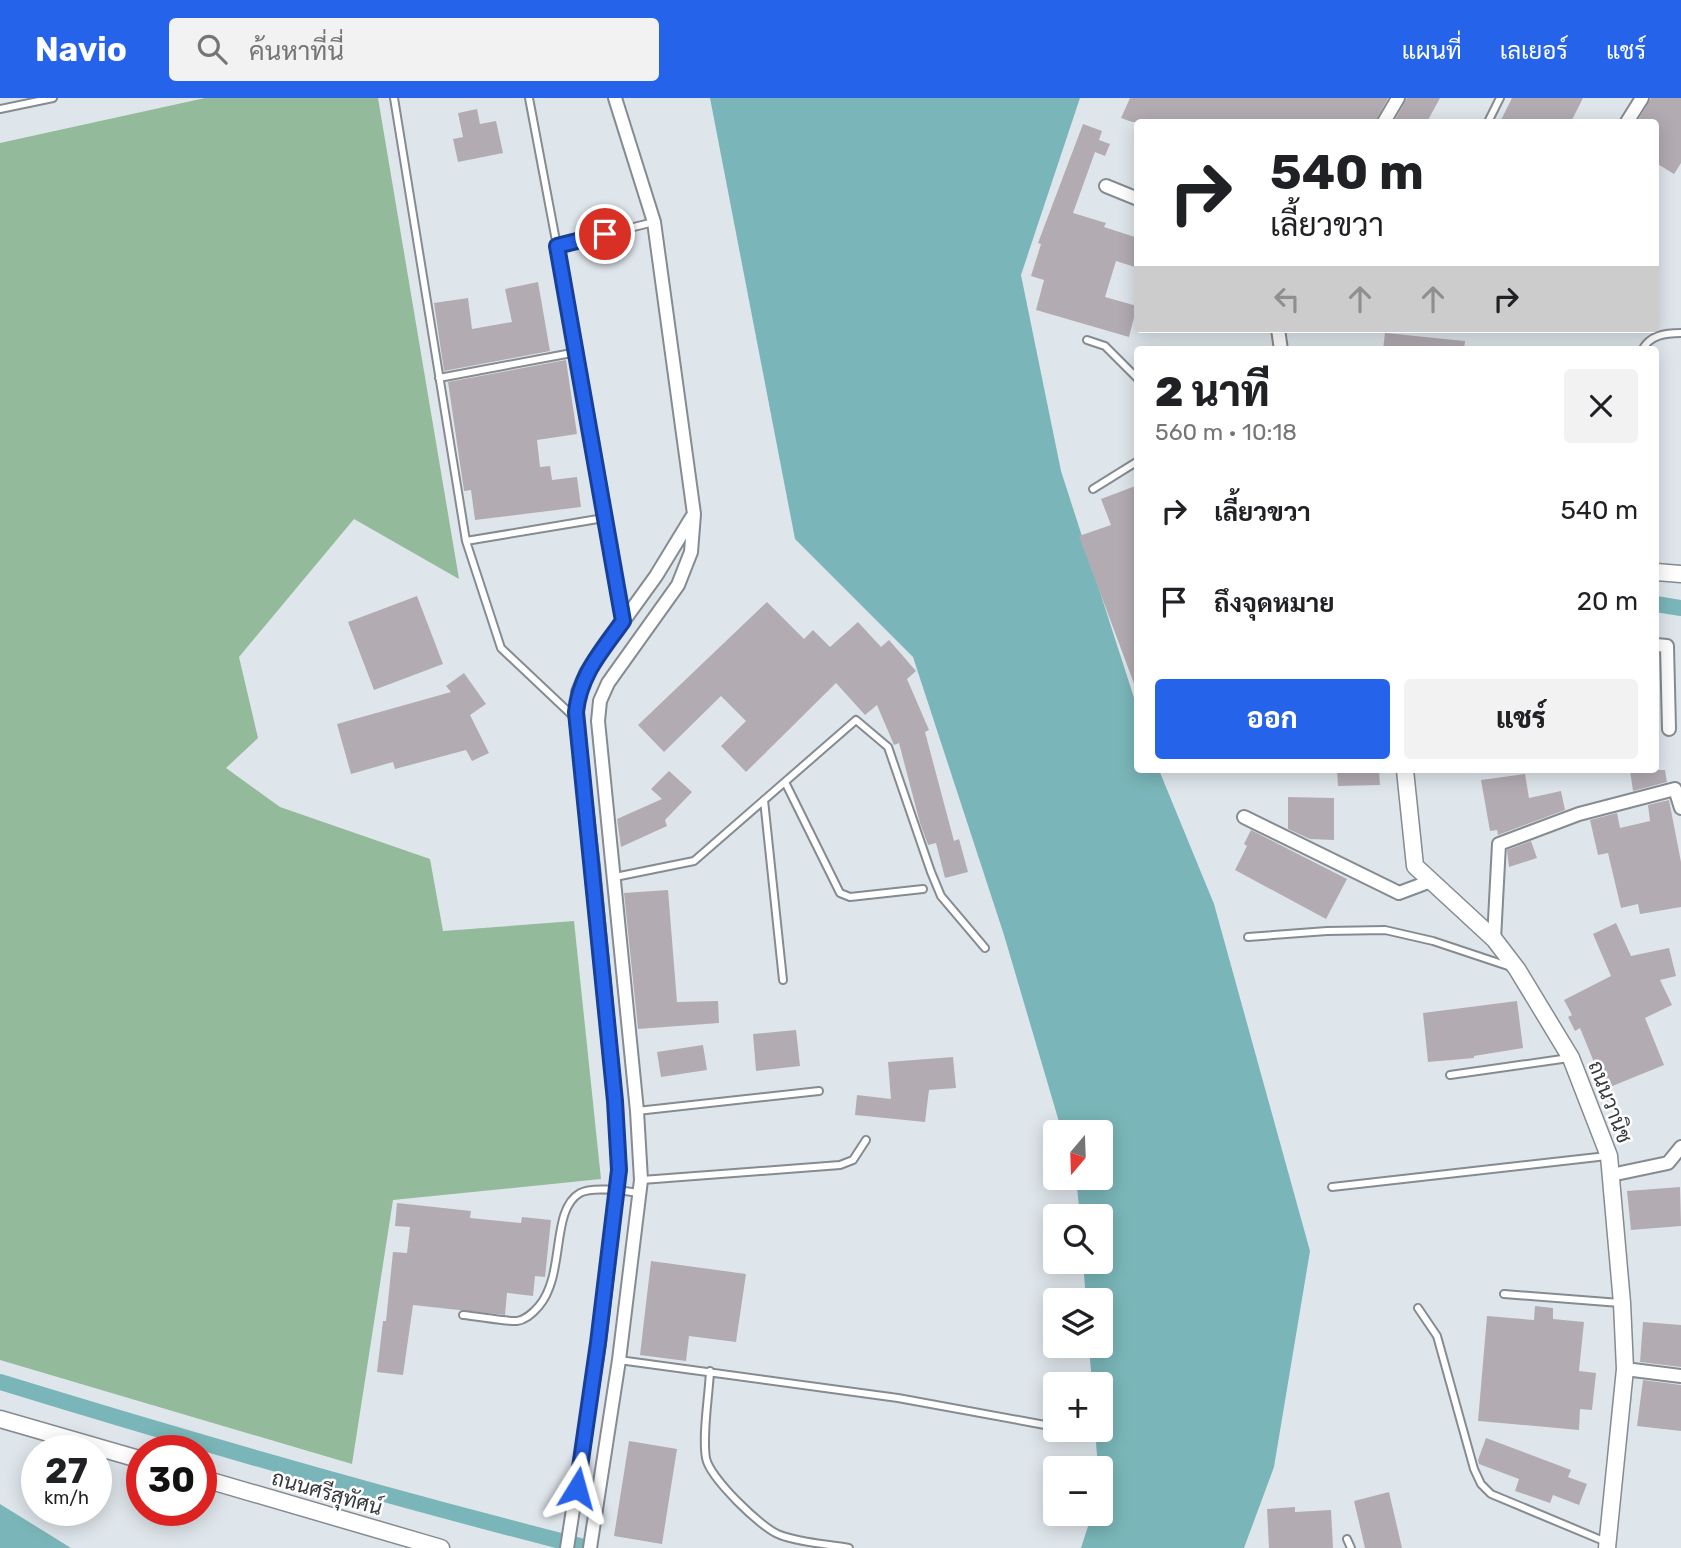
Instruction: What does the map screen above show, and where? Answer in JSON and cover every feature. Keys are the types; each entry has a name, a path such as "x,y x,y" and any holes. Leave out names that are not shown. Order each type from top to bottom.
{"street":[{"path":"590,1548 619,1360 641,1187 637,1111 598,721 600,701 608,683 678,585 691,552 694,514 654,222 615,98"},
{"path":"1386,119 1398,98"},
{"path":"1629,119 1642,98"},
{"path":"1106,186 1134,197"},
{"path":"567,1548 618,1191 615,1101 576,719 578,692 586,673 663,565 694,514"},
{"path":"1659,572 1681,574"},
{"path":"1659,645 1667,646 1669,729"},
{"name":"ถนนวานิช","path":"1405,773 1415,866 1494,939 1517,968 1571,1058 1609,1156 1625,1369 1608,1546"},
{"path":"1494,939 1499,845 1578,814 1675,789 1681,808"},
{"path":"1244,817 1399,894 1432,881"},
{"path":"1611,1175 1668,1163 1681,1147"},
{"path":"1625,1369 1681,1376"},
{"path":"0,1419 126,1455"},
{"name":"ถนนศรีสุทัศน์","path":"217,1483 441,1548"}],"lane":[{"path":"0,109 53,98"},
{"path":"394,98 466,541 501,648 576,719"},
{"path":"529,98 577,352 623,621"},
{"path":"1490,119 1500,98"},
{"path":"557,246 654,222"},
{"path":"1644,346 1656,335 1681,333"},
{"path":"1087,340 1105,346 1134,375"},
{"path":"439,378 577,352"},
{"path":"1093,489 1134,463"},
{"path":"466,541 604,518"},
{"path":"615,877 694,861 856,720 888,747 931,872 942,896 985,948"},
{"path":"785,782 840,893 850,897 923,890"},
{"path":"764,800 783,981"},
{"path":"1248,937 1385,930 1517,968"},
{"path":"1450,1075 1571,1058"},
{"path":"637,1111 819,1091"},
{"path":"463,1315 517,1321 533,1313 546,1298 554,1278 567,1205 582,1192 618,1191 840,1165 853,1160 866,1140"},
{"path":"1332,1187 1609,1156"},
{"path":"1504,1294 1622,1303"},
{"path":"1418,1308 1437,1336 1474,1469 1481,1484 1491,1494 1608,1546"},
{"path":"619,1360 898,1398 1043,1425"},
{"path":"710,1371 706,1459 711,1472 766,1529 781,1536 849,1548"},
{"path":"1347,1539 1351,1548"}],"green space":[{"path":"205,98 378,98 459,579 354,519 239,657 258,738 226,768 280,807 430,859 443,931 574,921 601,1179 393,1200 352,1464 0,1360 0,143"}],"water":[{"path":"710,98 1080,98 1021,275 1061,471 1134,698 1134,773 1160,773 1214,904 1310,1251 1274,1467 1244,1548 1081,1548 1088,1526 1113,1526 1113,1456 1097,1456 1096,1442 1113,1442 1113,1372 1091,1372 1090,1358 1113,1358 1113,1288 1085,1288 1084,1274 1113,1274 1113,1204 1079,1204 1077,1190 1113,1190 1113,1120 1058,1120 1004,935 913,657 795,539"},
{"path":"0,1504 21,1517 21,1526 36,1526 71,1548 0,1548"}],"building":[{"path":"1130,98 1388,98 1377,119 1134,119 1132,122 1121,118"},
{"path":"1407,98 1440,98 1429,119 1396,119"},
{"path":"1512,98 1583,98 1572,119 1502,119"},
{"path":"1651,98 1681,98 1681,163 1674,174 1659,165 1659,119 1639,119"},
{"path":"477,109 480,124 496,121 503,153 458,162 453,139 463,137 458,113"},
{"path":"1083,124 1102,131 1099,140 1110,144 1105,156 1095,152 1073,213 1106,223 1104,227 1134,237 1134,267 1116,261 1105,297 1134,305 1129,337 1036,310 1044,280 1031,276 1041,244 1038,243"},
{"path":"538,282 550,351 444,371 434,303 468,298 472,329 512,322 505,289"},
{"path":"1385,333 1465,341 1464,346 1383,346"},
{"path":"566,360 577,434 537,440 540,467 550,466 552,480 577,477 581,507 475,520 471,490 464,491 448,382"},
{"path":"1134,487 1134,684 1079,536 1111,525 1101,499"},
{"path":"417,596 443,664 374,690 348,622"},
{"path":"767,602 804,639 813,630 830,647 858,622 881,647 889,640 916,671 907,679 929,730 925,732 954,841 959,839 968,872 945,878 936,843 928,845 920,823 899,743 894,745 877,705 865,715 836,683 746,772 721,746 746,721 721,696 664,752 638,725"},
{"path":"464,673 486,704 470,715 489,753 472,761 466,750 395,769 393,762 351,774 337,724 451,692 446,686"},
{"path":"1659,770 1665,770 1667,782 1633,791 1630,773 1659,773"},
{"path":"669,771 692,792 665,820 667,826 621,847 617,819 662,799 651,789"},
{"path":"1337,773 1379,773 1380,785 1338,786"},
{"path":"1525,774 1529,798 1561,791 1565,810 1498,835 1497,830 1490,831 1481,780"},
{"path":"1288,797 1334,798 1334,840 1310,839 1288,829"},
{"path":"1669,800 1681,862 1681,907 1640,914 1638,904 1621,908 1608,853 1598,855 1590,820 1617,813 1620,828 1650,821 1648,805"},
{"path":"1251,830 1347,879 1326,919 1235,870 1247,846 1244,844"},
{"path":"1531,841 1537,858 1509,867 1507,850"},
{"path":"668,890 677,1002 718,1001 719,1023 638,1029 624,893"},
{"path":"1616,923 1631,956 1669,948 1676,976 1660,980 1672,1005 1645,1018 1664,1065 1605,1089 1580,1028 1575,1031 1568,1017 1572,1015 1564,1000 1611,976 1593,934"},
{"path":"1517,1001 1523,1048 1474,1058 1428,1062 1423,1013"},
{"path":"796,1030 800,1066 756,1071 753,1034"},
{"path":"703,1045 707,1070 661,1077 657,1052"},
{"path":"953,1057 956,1088 929,1090 925,1122 855,1115 857,1095 891,1099 888,1062"},
{"path":"1680,1187 1681,1226 1631,1230 1627,1191"},
{"path":"397,1203 471,1211 470,1218 521,1223 522,1217 551,1220 545,1277 535,1276 533,1296 507,1293 505,1315 413,1305 403,1375 377,1372 383,1321 386,1321 393,1252 407,1253 410,1227 395,1226"},
{"path":"651,1261 746,1274 736,1342 689,1336 686,1361 640,1355"},
{"path":"1535,1306 1553,1308 1553,1319 1584,1322 1579,1371 1596,1373 1592,1410 1580,1409 1579,1430 1478,1421 1487,1316 1534,1320"},
{"path":"1643,1322 1681,1325 1681,1367 1640,1362"},
{"path":"1643,1380 1681,1385 1681,1431 1637,1426"},
{"path":"1486,1438 1571,1470 1568,1477 1587,1484 1579,1505 1553,1495 1550,1503 1515,1491 1519,1479 1479,1464"},
{"path":"629,1441 677,1449 662,1544 614,1536"},
{"path":"1389,1492 1402,1548 1365,1548 1354,1501"},
{"path":"1295,1507 1295,1512 1331,1510 1333,1548 1269,1548 1267,1509"}],"waterway":[{"path":"1659,604 1681,608"},
{"path":"0,1382 293,1469 588,1548"}],"route":[{"path":"577,1488 619,1170 615,1101 576,712 578,692 586,673 623,621 557,246 605,234"}]}
